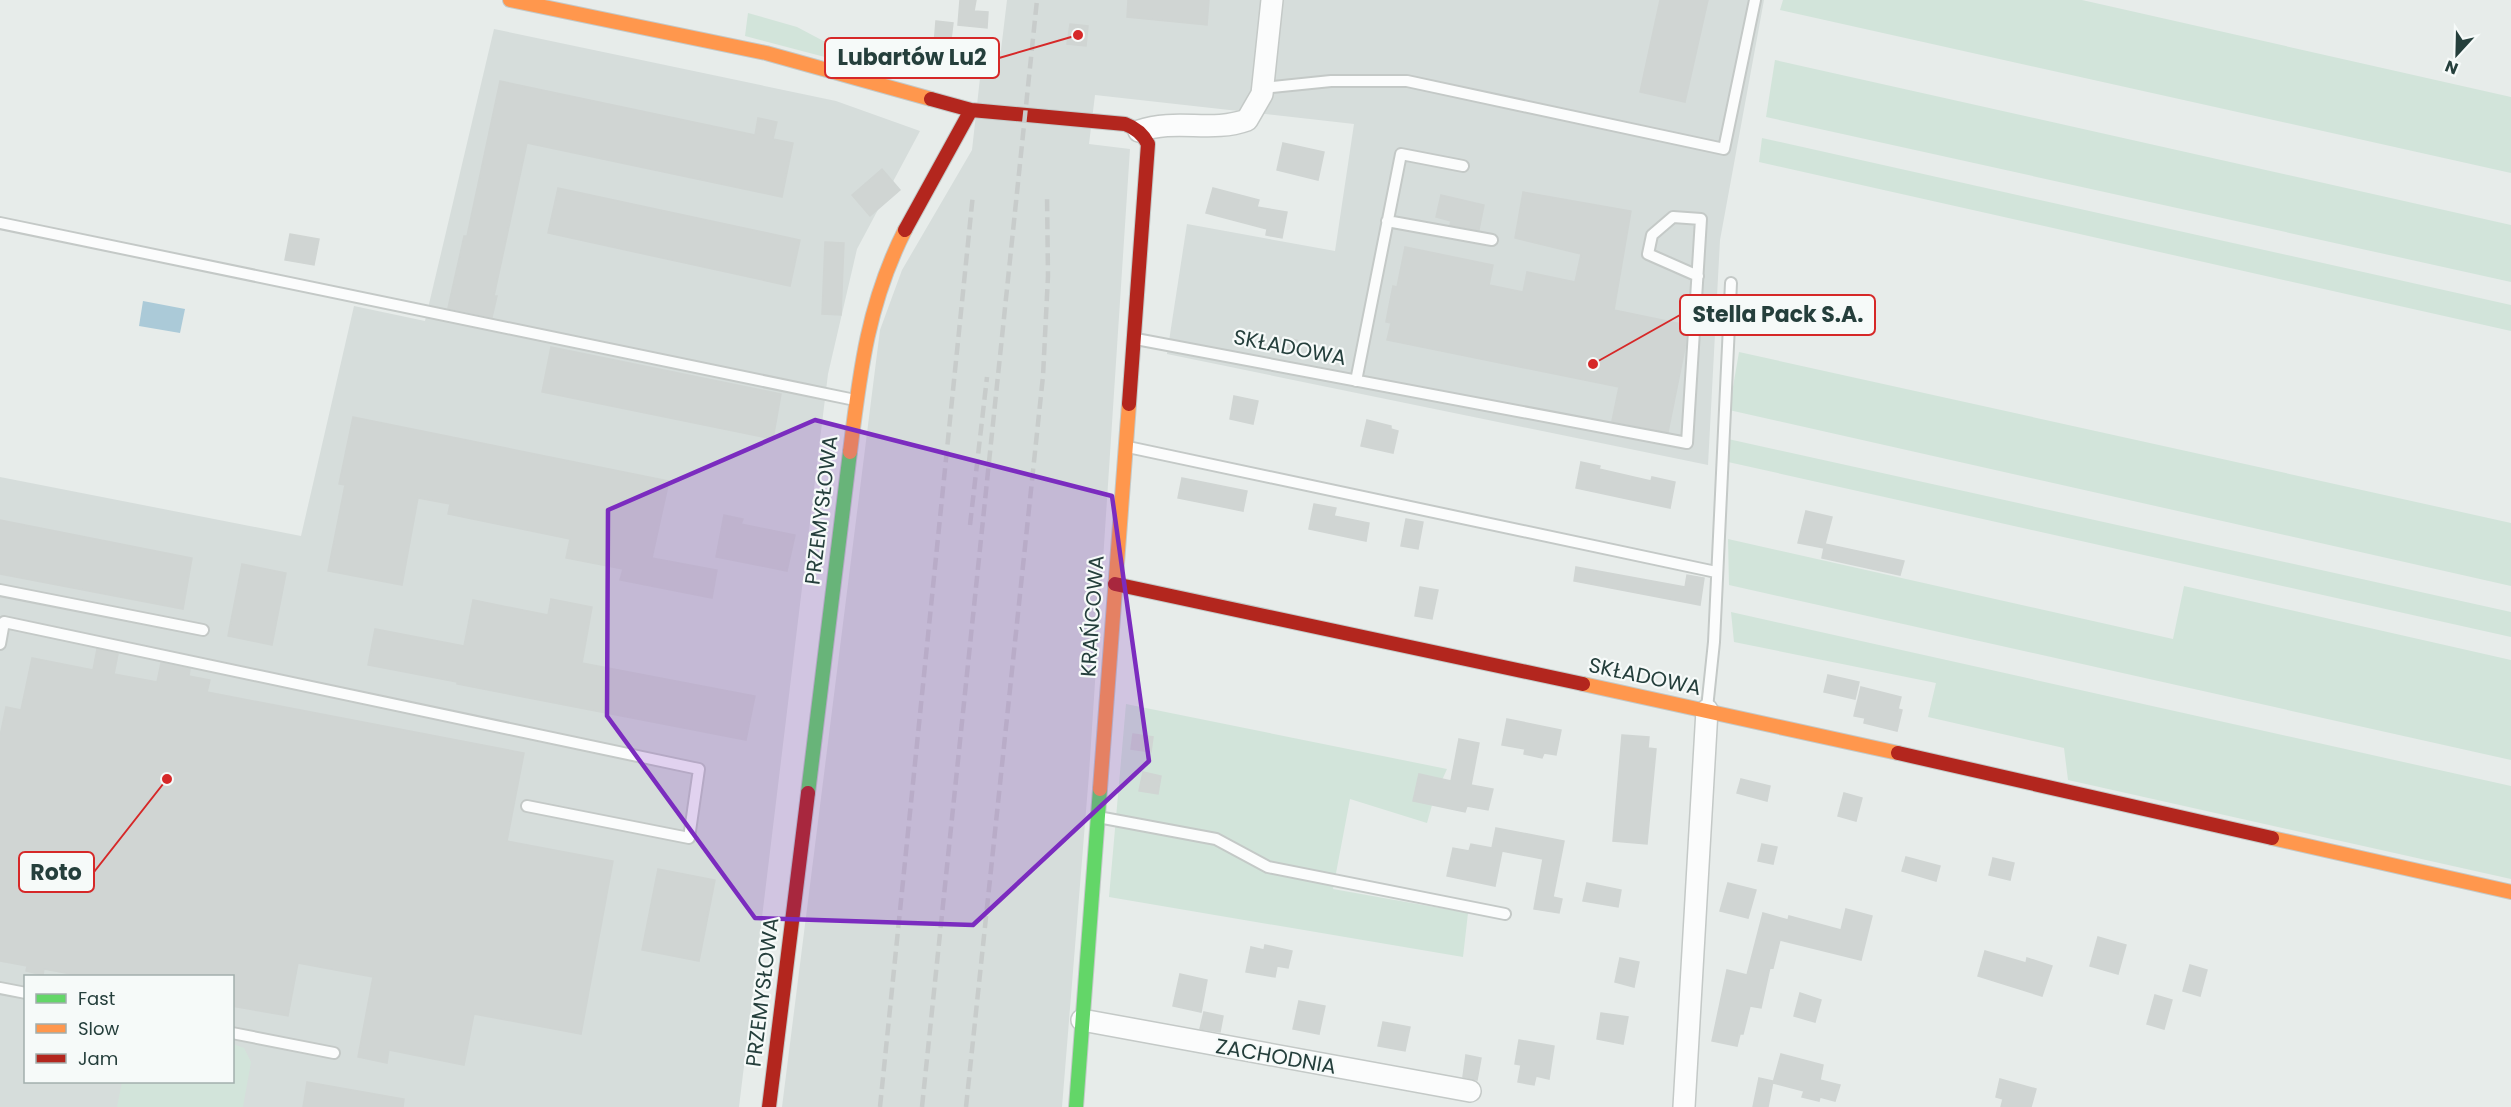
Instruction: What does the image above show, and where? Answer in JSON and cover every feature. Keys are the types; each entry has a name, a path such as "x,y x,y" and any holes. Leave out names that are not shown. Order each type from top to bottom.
{"street":[{"path":"510,0 766,53 971,110 1125,124 1140,131 1157,125 1185,124 1218,127 1247,120 1255,109 1263,88 1272,0"},
{"name":"PRZEMYSŁOWA","path":"769,1107 856,400 865,347 879,290 905,231 971,110"},
{"name":"KRAŃCOWA","path":"1076,1107 1148,144 1140,131"},
{"name":"SKŁADOWA","path":"1115,584 1707,710 2511,892"},
{"path":"1684,1107 1707,710"},
{"name":"ZACHODNIA","path":"1082,1020 1470,1091"}],"lane":[{"path":"1263,88 1331,81 1407,81 1725,149 1755,0"},
{"path":"1356,381 1401,154 1463,166"},
{"path":"1673,217 1701,219 1698,276 1648,254 1652,235 1673,217"},
{"path":"1387,221 1492,240"},
{"path":"0,223 856,400"},
{"name":"SKŁADOWA","path":"1132,339 1687,443 1698,276"},
{"path":"1707,710 1714,642 1731,283"},
{"path":"1125,446 1716,572"},
{"path":"0,590 203,630"},
{"path":"0,644 4,622 699,769 689,838 527,806"},
{"path":"1098,817 1216,838 1268,867 1505,914"},
{"path":"0,988 24,993"},
{"path":"234,1034 334,1053"}],"highlighted area":[{"path":"815,420 1112,496 1149,761 973,925 755,918 607,716 608,510"}],"shaded area":[{"path":"1007,0 1764,0 1720,240 1708,465 1167,354 1187,224 1335,251 1354,124 1095,95 1089,144 1130,149 1089,774 1062,1107 782,1107 880,330 902,270 972,150 982,60 998,56 1001,50"},
{"path":"494,29 836,101 920,131 857,249 828,374 739,1107 0,1107 0,477 301,536 354,306 425,321"}],"green space":[{"path":"1783,0 2082,0 2511,97 2511,173 1780,10"},
{"path":"748,13 797,27 882,72 745,36"},
{"path":"1775,60 2511,225 2511,282 1766,117"},
{"path":"1762,138 2511,305 2511,331 1759,162"},
{"path":"1739,352 2511,523 2511,586 1729,410"},
{"path":"1728,439 2511,612 2511,637 1728,462"},
{"path":"1728,539 2173,639 2184,586 2511,660 2511,760 1729,585"},
{"path":"1731,612 2511,786 2511,879 2068,780 2064,748 1928,717 1936,683 1734,642"},
{"path":"1126,704 1447,769 1434,798 1427,823 1350,799 1333,889 1468,913 1463,957 1109,897"},
{"path":"234,1044 244,1048 251,1062 243,1107 117,1107 122,1083 234,1083"}],"water":[{"path":"143,301 185,309 180,333 139,326"}],"building":[{"path":"960,0 976,0 974,11 988,12 987,28 958,25"},
{"path":"1128,0 1209,0 1207,25 1127,17"},
{"path":"1660,0 1708,0 1685,102 1640,92"},
{"path":"936,21 953,23 950,47 934,45"},
{"path":"1070,24 1088,26 1086,46 1067,44"},
{"path":"500,81 755,135 758,118 777,122 773,139 793,143 782,197 527,143 494,296 497,296 492,317 448,308 464,236 467,236"},
{"path":"1283,143 1324,152 1318,180 1277,170"},
{"path":"882,169 900,190 870,216 852,195"},
{"path":"558,188 800,240 790,286 548,233"},
{"path":"1213,188 1259,200 1257,207 1287,212 1282,238 1266,235 1267,229 1206,213"},
{"path":"1523,192 1631,211 1614,310 1687,325 1685,348 1668,432 1612,421 1619,387 1387,340 1391,323 1386,322 1388,311 1393,286 1397,287 1405,247 1493,265 1489,285 1523,292 1527,272 1575,282 1581,254 1515,238"},
{"path":"1441,195 1484,205 1479,230 1450,225 1451,221 1436,217"},
{"path":"290,234 319,239 314,265 285,260"},
{"path":"825,242 844,243 841,315 822,314"},
{"path":"1279,337 1297,340 1294,355 1276,352"},
{"path":"551,347 781,394 773,439 542,392"},
{"path":"1234,396 1258,401 1253,424 1230,419"},
{"path":"353,417 669,481 652,558 717,570 712,598 620,580 623,569 566,558 570,539 448,514 450,504 418,498 402,585 328,571 345,485 339,484"},
{"path":"1367,420 1391,426 1391,429 1398,431 1393,453 1361,446"},
{"path":"1581,462 1600,466 1599,469 1651,481 1652,477 1675,482 1670,508 1576,488"},
{"path":"1182,478 1247,491 1243,511 1178,498"},
{"path":"1314,504 1336,508 1334,516 1369,523 1366,541 1309,529"},
{"path":"1806,511 1832,517 1825,544 1904,561 1900,575 1822,558 1824,548 1798,543"},
{"path":"724,515 743,519 741,524 795,535 787,571 716,557"},
{"path":"1406,519 1423,522 1418,549 1401,546"},
{"path":"0,520 192,558 183,609 0,574"},
{"path":"242,564 286,573 272,645 228,636"},
{"path":"1576,567 1685,587 1687,575 1704,578 1700,605 1574,581"},
{"path":"1420,587 1438,590 1432,619 1415,616"},
{"path":"551,599 592,607 582,663 755,696 746,740 368,665 375,629 464,646 473,600 548,615"},
{"path":"97,649 118,654 114,674 157,682 161,663 190,669 189,676 210,680 207,692 524,753 507,841 613,861 581,1034 474,1014 464,1065 389,1050 387,1063 358,1057 373,977 298,963 288,1016 234,1006 234,975 77,975 44,969 43,975 26,971 27,966 0,961 0,736 6,707 21,710 32,658 93,670"},
{"path":"1828,675 1859,682 1855,699 1824,692"},
{"path":"1861,687 1901,697 1898,709 1902,710 1897,731 1864,723 1865,718 1854,716"},
{"path":"1507,719 1561,730 1556,755 1544,753 1542,758 1524,754 1525,749 1502,745"},
{"path":"1133,734 1153,737 1151,752 1131,749"},
{"path":"1622,735 1649,737 1648,748 1656,749 1647,844 1613,841"},
{"path":"1459,739 1479,743 1471,785 1493,789 1488,810 1467,806 1465,812 1413,801 1419,774 1451,781"},
{"path":"1143,772 1161,776 1158,794 1139,791"},
{"path":"1741,779 1770,786 1767,801 1737,793"},
{"path":"1844,793 1862,798 1856,821 1838,816"},
{"path":"1496,828 1564,841 1553,897 1562,899 1559,913 1534,909 1543,859 1502,851 1495,886 1447,876 1453,848 1469,851 1471,844 1492,848"},
{"path":"1762,844 1777,847 1773,864 1758,861"},
{"path":"1906,857 1940,866 1936,881 1902,871"},
{"path":"1993,858 2014,863 2010,880 1989,875"},
{"path":"658,869 715,880 699,961 642,950"},
{"path":"1587,883 1621,890 1618,907 1583,901"},
{"path":"1728,883 1756,890 1748,918 1720,911"},
{"path":"1846,909 1872,916 1861,960 1780,940 1773,968 1770,967 1761,1008 1750,1006 1743,1034 1740,1034 1737,1046 1712,1041 1727,970 1747,975 1763,913 1788,920 1789,916 1841,930"},
{"path":"2098,937 2126,945 2118,974 2090,966"},
{"path":"1265,945 1292,951 1288,968 1277,966 1275,977 1246,972 1251,947 1264,950"},
{"path":"1985,951 2026,963 2027,958 2052,966 2042,996 1978,976"},
{"path":"1620,958 1639,962 1634,987 1615,982"},
{"path":"2190,965 2207,970 2200,996 2183,991"},
{"path":"1180,974 1207,980 1201,1012 1173,1006"},
{"path":"1800,993 1821,1000 1815,1022 1794,1016"},
{"path":"2155,995 2172,1000 2164,1029 2147,1024"},
{"path":"1299,1001 1325,1006 1319,1034 1293,1029"},
{"path":"1204,1012 1223,1016 1220,1032 1200,1029"},
{"path":"1601,1013 1628,1017 1623,1044 1597,1039"},
{"path":"1383,1022 1410,1027 1405,1051 1378,1046"},
{"path":"1519,1040 1554,1046 1549,1079 1536,1076 1534,1085 1518,1082 1521,1065 1515,1064"},
{"path":"1781,1054 1823,1065 1820,1080 1840,1085 1835,1101 1820,1097 1819,1101 1802,1097 1804,1091 1773,1083"},
{"path":"1466,1055 1481,1058 1477,1080 1463,1077"},
{"path":"1759,1078 1773,1081 1768,1107 1753,1107"},
{"path":"2000,1079 2036,1089 2031,1107 2001,1107 2003,1099 1996,1097"},
{"path":"307,1082 404,1099 403,1107 303,1107"}],"railway":[{"path":"922,1107 1037,0"},
{"path":"880,1107 973,194"},
{"path":"966,1107 1043,376 1048,276 1047,194"},
{"path":"970,525 987,377"}],"traffic: fast":[{"path":"808,793 850,452"},
{"path":"1076,1107 1100,789"}],"traffic: slow":[{"path":"510,0 766,53 931,99"},
{"path":"850,452 867,338 882,284 905,230"},
{"path":"1100,789 1129,404"},
{"path":"1583,684 1898,753"},
{"path":"2272,838 2511,892"}],"traffic: jam":[{"path":"931,99 971,110 1125,124 1133,127 1146,140 1148,144 1129,404"},
{"path":"905,230 971,110"},
{"path":"1115,584 1583,684"},
{"path":"1898,753 2272,838"},
{"path":"769,1107 808,793"}],"place":[{"name":"Lubartów Lu2","path":"1078,35"},
{"name":"Stella Pack S.A.","path":"1593,364"},
{"name":"Roto","path":"167,779"}]}
